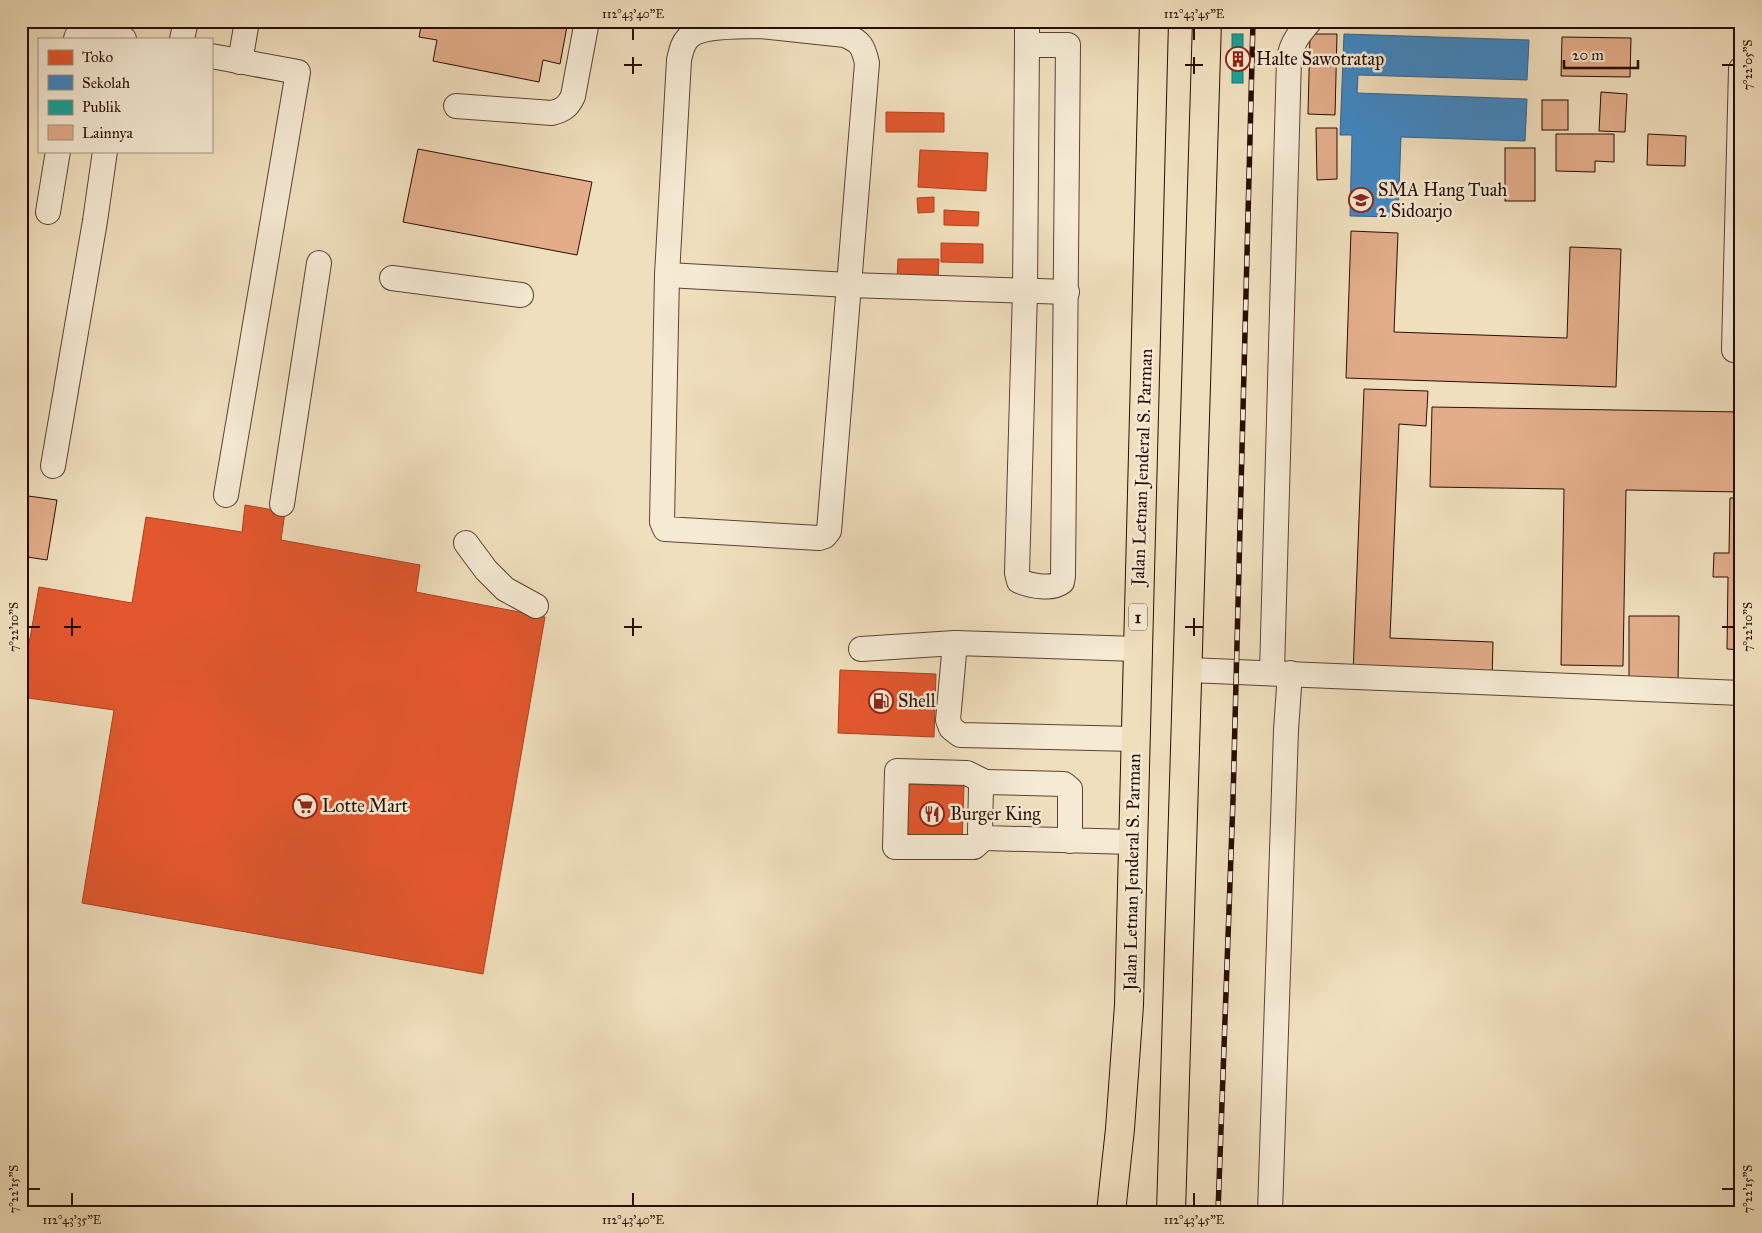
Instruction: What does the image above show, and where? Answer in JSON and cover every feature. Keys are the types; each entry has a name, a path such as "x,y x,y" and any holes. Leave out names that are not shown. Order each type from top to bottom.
{"highway":[{"name":"Jalan Letnan Jenderal S. Parman","path":"1111,1212 1120,1129 1129,1005 1154,21"},
{"path":"1171,1212 1189,670 1207,21"}],"street":[{"path":"126,38 130,21"},
{"path":"182,38 186,21"},
{"path":"240,62 247,21"},
{"path":"456,106 552,113 569,105 573,96 587,21"},
{"path":"1027,45 1068,45 1063,576 1062,582 1056,586 1026,584 1019,581 1017,573 1025,291 1027,45 1028,21"},
{"path":"1270,1212 1286,730 1281,672 1289,58 1291,47 1297,36 1310,21"},
{"path":"761,26 845,35 857,40 863,49 867,63 849,285 829,531 826,536 819,538 665,529 662,522 667,275 679,60 682,47 687,38 693,34 703,29 761,26"},
{"path":"77,38 81,31 88,28 123,38"},
{"path":"212,56 298,72 226,495"},
{"path":"1734,350 1739,229 1741,69"},
{"path":"48,212 58,152"},
{"path":"53,466 105,152"},
{"path":"282,504 319,263"},
{"path":"667,275 849,285 1066,292"},
{"path":"392,278 521,295"},
{"path":"466,543 486,570 505,589 536,606"},
{"path":"955,643 948,720 951,728 960,735 1135,739"},
{"path":"861,649 955,643 1137,649"},
{"path":"1189,670 1281,672 1704,693 1741,693"},
{"path":"1070,841 1070,789 1064,784 985,782 967,773 896,771 895,847 974,848 984,838 1070,841 1132,842"},
{"path":"984,838 980,832 981,787 985,782"}],"building: Toko":[{"path":"886,112 944,113 944,132 886,132"},
{"path":"920,150 988,153 986,191 918,187"},
{"path":"934,197 934,212 918,213 917,198"},
{"path":"944,210 979,212 978,226 944,225"},
{"path":"941,243 983,244 983,263 941,262"},
{"path":"898,259 939,259 938,279 897,279"},
{"name":"Lotte Mart","path":"245,505 285,512 281,540 420,565 416,592 545,617 483,974 82,903 114,710 21,697 39,587 132,603 146,517 242,532"},
{"path":"840,670 936,674 934,737 838,733"},
{"name":"Burger King","path":"901,784 964,786 962,844 900,842"}],"building: Sekolah":[{"path":"1344,34 1529,40 1527,80 1358,75 1357,93 1527,99 1525,141 1401,137 1398,217 1350,216 1352,135 1340,135"}],"building: Publik":[{"name":"Halte Sawotratap","path":"1232,34 1243,34 1243,83 1232,83"}],"building: Lainnya":[{"path":"422,21 568,21 560,64 543,60 539,82 433,61 437,40 419,37"},
{"path":"1310,34 1337,34 1335,115 1308,114"},
{"path":"1562,37 1631,38 1630,77 1561,76"},
{"path":"1601,92 1627,94 1625,132 1599,131"},
{"path":"1542,100 1568,100 1568,130 1542,130"},
{"path":"1316,128 1337,128 1337,179 1317,180"},
{"path":"1556,134 1614,134 1614,162 1595,161 1595,172 1556,171"},
{"path":"1648,134 1686,136 1685,166 1647,165"},
{"path":"1505,148 1535,148 1535,201 1505,201"},
{"path":"418,149 592,182 577,255 403,222"},
{"path":"1351,231 1398,233 1394,332 1567,338 1570,247 1621,249 1616,387 1346,378"},
{"path":"1364,389 1428,391 1426,426 1399,424 1390,638 1493,642 1492,680 1353,674"},
{"path":"1432,407 1741,412 1741,492 1626,490 1623,666 1561,665 1564,489 1430,487"},
{"path":"21,495 57,500 47,560 21,556"},
{"path":"1730,498 1741,498 1741,650 1727,649 1728,577 1713,577 1714,553 1729,553"},
{"path":"1629,616 1679,616 1678,684 1629,684"}],"railway":[{"path":"1218,1212 1233,800 1253,21"}],"place":[{"name":"Halte Sawotratap","path":"1238,59"},
{"name":"SMA Hang Tuah 2 Sidoarjo","path":"1361,200"},
{"name":"Shell","path":"881,701"},
{"name":"Lotte Mart","path":"305,806"},
{"name":"Burger King","path":"932,814"}]}
